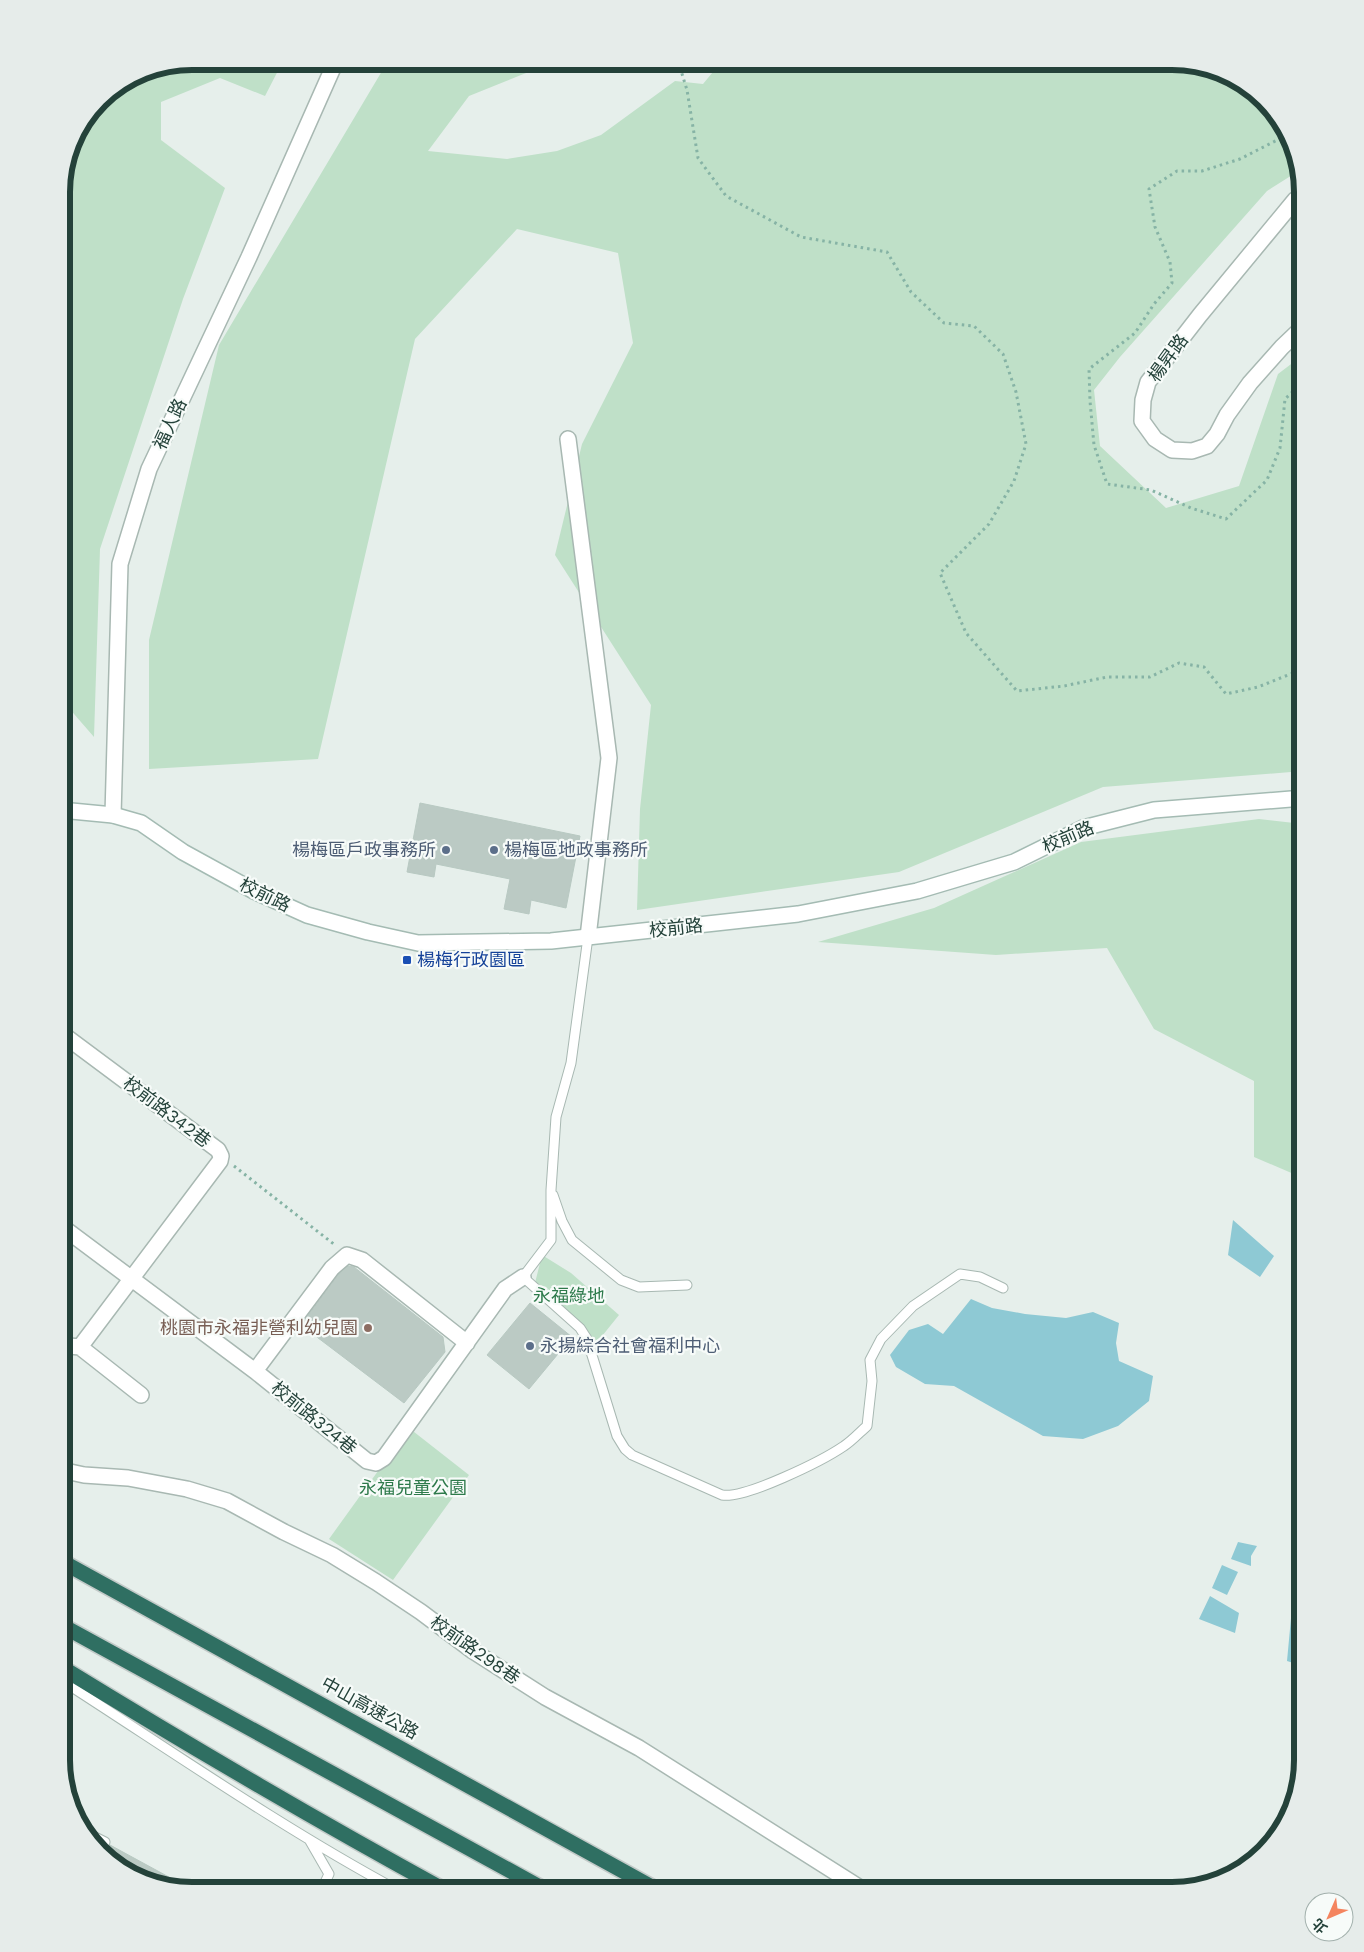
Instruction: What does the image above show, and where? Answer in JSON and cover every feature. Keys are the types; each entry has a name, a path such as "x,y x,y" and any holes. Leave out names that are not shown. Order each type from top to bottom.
{"highway":[{"name":"中山高速公路","path":"70,1566 643,1882"},
{"path":"70,1630 531,1882"},
{"path":"70,1673 148,1721 300,1810 431,1882"}],"street":[{"name":"福人路","path":"113,815 120,574 123,555 149,469 249,257 332,70"},
{"name":"楊昇路","path":"1294,201 1200,315 1148,382 1143,400 1142,420 1155,439 1172,450 1192,451 1207,446 1250,383 1294,336"},
{"path":"568,439 609,758 588,937"},
{"name":"校前路","path":"70,811 113,815 141,823 182,852 254,891 307,914 368,932 418,943 551,941 798,914 916,891 1014,862 1084,828 1154,810 1294,799"},
{"name":"校前路342巷","path":"70,1040 218,1150 221,1156 220,1161 130,1278 80,1347"},
{"name":"校前路324巷","path":"70,1233 255,1371 367,1461 376,1463 384,1458 505,1288 523,1277"},
{"path":"255,1371 332,1268 347,1255 362,1260 467,1343"},
{"path":"70,1346 80,1347 142,1395"},
{"name":"校前路298巷","path":"70,1472 84,1476 128,1478 187,1489 227,1501 332,1555 421,1612 473,1652 545,1697 639,1748 851,1882"}],"lane":[{"path":"588,937 571,1064 556,1116 551,1190 551,1240 523,1277 580,1328 587,1339 617,1436 625,1449 632,1455 722,1495 729,1496 754,1489 788,1475 844,1446 867,1426 872,1381 870,1360 882,1339 913,1306 960,1274 980,1277 1003,1288"},
{"path":"551,1190 562,1221 572,1240 621,1280 639,1287 687,1285"},
{"path":"70,1686 309,1839 384,1882"},
{"path":"309,1839 329,1874 325,1882"},
{"path":"100,1840 105,1842"}],"path":[{"path":"681,70 687,90 698,158 726,196 801,237 887,252 910,292 944,323 974,326 1003,354 1016,392 1026,444 1014,482 989,524 940,573 966,633 1017,691 1064,686 1107,677 1150,677 1179,664 1204,667 1226,694 1258,687 1294,673"},
{"path":"221,1156 347,1255"}],"green space":[{"path":"184,70 278,70 265,96 220,78 161,102 161,140 225,188 183,299 100,549 94,737 70,709 70,184 76,153 86,131 112,100 124,91 153,76"},
{"path":"383,70 534,70 469,96 428,151 507,159 557,151 601,135 675,81 703,84 715,70 1180,70 1211,76 1240,91 1252,100 1269,118 1285,146 1293,175 1267,191 1120,357 1094,390 1100,446 1166,508 1239,486 1278,374 1294,362 1294,772 1103,787 899,872 637,910 640,809 651,705 555,555 582,444 633,343 618,253 517,229 415,339 318,759 149,769 149,640 219,345"},
{"path":"1259,819 1294,823 1294,1174 1254,1157 1254,1081 1154,1029 1107,948 996,955 818,942 934,908 1081,842"},
{"name":"永福綠地","path":"542,1255 571,1273 619,1315 594,1346 572,1323 533,1291"},
{"name":"永福兒童公園","path":"409,1428 469,1475 393,1580 329,1539"}],"water":[{"path":"1233,1220 1274,1256 1260,1277 1228,1255"},
{"path":"971,1299 992,1308 1025,1314 1066,1318 1093,1312 1119,1323 1116,1343 1119,1361 1153,1376 1149,1401 1118,1426 1083,1439 1043,1436 954,1386 925,1384 896,1367 890,1355 909,1330 928,1324 943,1334"},
{"path":"1238,1542 1257,1546 1251,1556 1251,1566 1231,1559"},
{"path":"1222,1565 1238,1572 1227,1595 1212,1588"},
{"path":"1294,1586 1294,1663 1287,1661"},
{"path":"1210,1596 1239,1613 1235,1633 1199,1619"}],"building":[{"name":"楊梅區地政事務所","path":"420,803 580,836 566,908 531,900 529,914 504,909 510,879 436,864 434,877 407,872"},
{"name":"桃園市永福非營利幼兒園","path":"348,1266 354,1267 443,1337 445,1352 404,1403 301,1325 339,1274"},
{"name":"永揚綜合社會福利中心","path":"530,1303 572,1337 529,1389 487,1355"},
{"path":"110,1845 176,1881 153,1876 131,1866 107,1847"}],"place":[{"name":"楊梅區戶政事務所","path":"446,850"},
{"name":"楊梅區地政事務所","path":"494,850"},
{"name":"楊梅行政園區","path":"407,960"},
{"name":"桃園市永福非營利幼兒園","path":"368,1328"},
{"name":"永揚綜合社會福利中心","path":"530,1346"}]}
